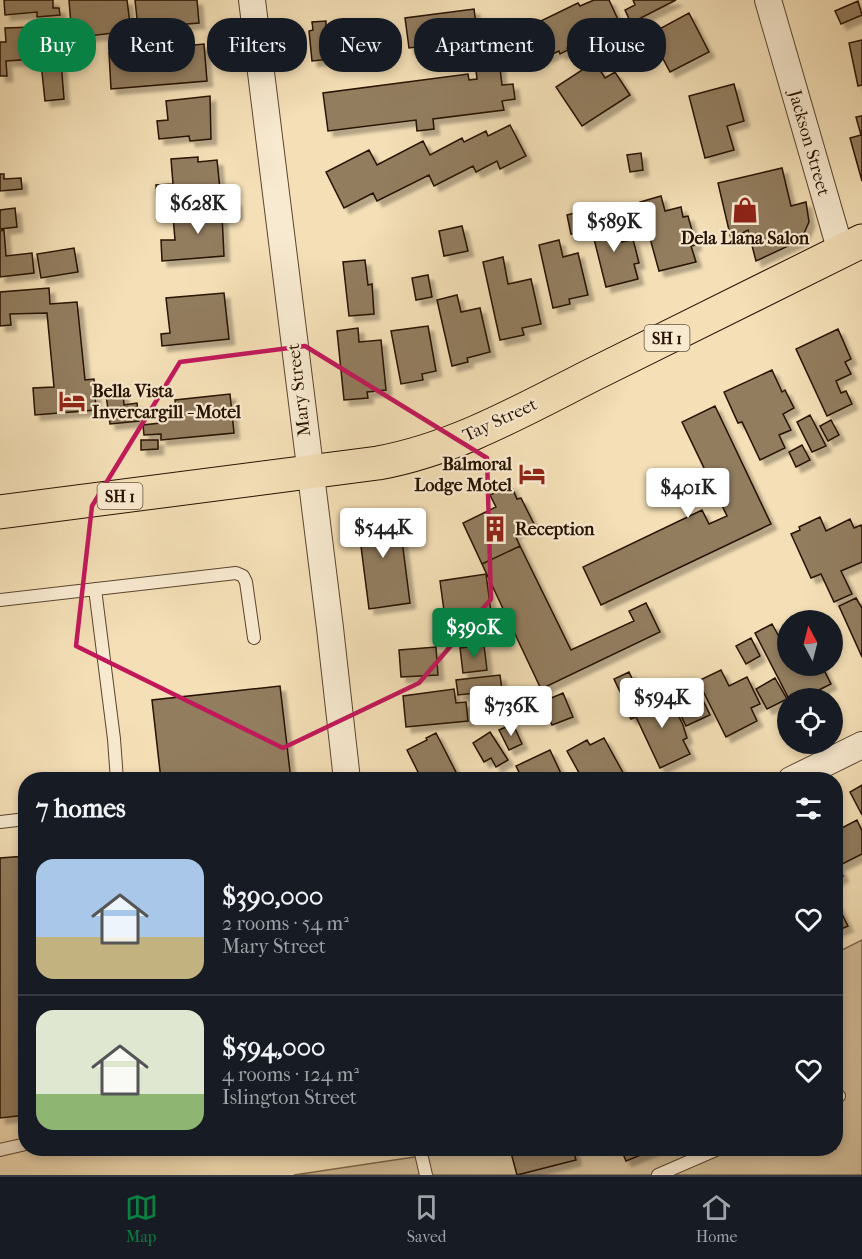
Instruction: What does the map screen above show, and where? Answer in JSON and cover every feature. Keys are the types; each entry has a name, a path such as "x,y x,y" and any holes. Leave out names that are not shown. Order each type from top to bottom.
{"highway":[{"name":"Tay Street","path":"0,512 401,459 443,447 852,247"}],"street":[{"name":"Mary Street","path":"252,0 346,772"},
{"name":"Jackson Street","path":"768,0 852,247"},
{"path":"807,772 862,745"}],"lane":[{"path":"0,600 236,573 243,576 246,582 254,638"},
{"path":"95,589 116,772"},
{"path":"0,822 18,820"},
{"path":"0,1150 18,1146"},
{"path":"422,1156 426,1175"},
{"path":"658,1175 702,1156"}],"highlighted area":[{"path":"305,346 487,458 491,599 419,683 283,748 76,646 92,506 180,362"}],"shaded area":[{"path":"862,940 862,1175 294,1175 421,1156 843,1156 843,950"}],"building":[{"path":"4,0 53,0 53,8 59,8 60,15 37,17 37,12 5,15"},
{"path":"69,0 127,0 129,18 108,18 108,34 96,35 96,18 70,18"},
{"path":"135,0 197,0 199,23 195,23 195,18 137,18"},
{"path":"594,0 609,0 617,18 567,18 567,50 560,54 559,51 555,53 555,18 547,18 578,3 580,6"},
{"path":"633,0 676,0 641,18 629,18 625,10 635,5"},
{"path":"858,1 862,15 841,24 835,11"},
{"path":"474,9 475,18 414,18 414,47 409,48 405,18"},
{"path":"689,13 709,52 670,72 666,64 666,25"},
{"path":"312,22 319,22 319,60 312,61 309,31 313,30"},
{"path":"5,28 18,28 18,60 6,61 7,76 0,76 0,42 6,42"},
{"path":"862,40 862,85 858,86 849,43"},
{"path":"204,44 207,81 111,89 110,72 195,72 195,45"},
{"path":"42,72 62,72 64,99 45,101"},
{"path":"476,72 500,72 502,85 513,84 515,99 502,101 504,110 433,119 434,129 417,131 416,120 328,131 323,93 468,74 469,80 477,79"},
{"path":"579,72 601,72 605,78 615,72 630,95 582,126 556,87"},
{"path":"734,84 744,121 727,126 734,150 705,158 689,96"},
{"path":"210,96 211,139 190,141 189,136 159,139 157,121 168,120 166,101"},
{"path":"862,116 862,181 850,138 861,135 856,117"},
{"path":"510,125 526,156 500,169 497,161 476,172 473,166 434,186 429,175 377,201 373,193 344,208 326,172 369,150 377,165 423,141 430,155 462,138 464,142 486,131 488,136"},
{"path":"641,153 643,170 630,172 627,155"},
{"path":"198,157 198,162 217,160 221,199 157,204 156,185 173,184 171,159"},
{"path":"782,168 791,206 806,202 809,222 801,240 756,261 748,230 731,239 718,183"},
{"path":"0,174 4,174 4,179 21,178 22,189 0,191"},
{"path":"661,196 665,211 681,207 683,217 688,216 696,245 691,246 696,262 659,271 640,202"},
{"path":"236,201 237,214 222,215 224,256 162,261 161,240 175,240 173,216 214,213 214,202"},
{"path":"15,208 17,227 0,229 0,210"},
{"path":"582,211 586,231 571,234 567,215"},
{"path":"616,217 622,242 633,239 639,263 634,264 638,279 606,287 590,223"},
{"path":"462,226 468,251 444,256 439,231"},
{"path":"4,230 6,256 32,253 34,273 0,277 0,231"},
{"path":"559,240 563,257 578,253 588,295 569,299 570,304 553,308 539,245"},
{"path":"74,248 78,272 41,278 37,254"},
{"path":"503,257 508,284 531,279 541,324 522,328 524,335 500,340 483,262"},
{"path":"365,260 368,285 372,284 374,314 349,316 343,262"},
{"path":"428,275 432,297 416,300 412,278"},
{"path":"49,288 50,304 77,302 85,380 94,379 96,410 35,415 33,388 54,387 47,313 10,314 11,325 0,326 0,292"},
{"path":"224,293 229,339 162,346 161,334 170,333 166,298"},
{"path":"457,295 461,312 480,308 490,352 467,358 468,362 452,366 437,300"},
{"path":"428,326 436,371 422,374 423,380 401,384 391,331"},
{"path":"358,328 359,342 381,340 386,390 367,392 368,398 344,400 337,331"},
{"path":"838,329 851,359 845,362 851,374 836,381 841,393 846,391 852,404 827,416 796,349"},
{"path":"772,370 782,392 785,390 794,408 783,414 791,430 779,435 785,448 760,460 742,422 738,423 724,392"},
{"path":"123,393 124,405 137,403 139,421 110,424 106,395"},
{"path":"230,394 234,433 161,440 161,434 144,435 143,425 177,418 175,400"},
{"path":"715,406 771,524 601,605 583,567 702,510 709,524 727,516 682,422"},
{"path":"810,415 826,446 812,452 797,422"},
{"path":"831,420 839,435 828,441 820,426"},
{"path":"141,440 158,440 158,449 141,450"},
{"path":"802,445 810,460 796,467 789,452"},
{"name":"Reception","path":"511,485 517,499 521,498 534,524 514,533 520,546 482,564 463,523 496,507 490,495"},
{"path":"398,509 410,603 369,609 357,515"},
{"path":"820,517 826,531 850,519 854,528 861,525 862,528 862,562 841,571 852,594 834,602 821,574 811,578 791,534 800,530 799,527"},
{"path":"520,546 571,650 634,621 629,611 646,603 660,632 541,689 482,564"},
{"path":"486,574 491,612 445,618 440,581"},
{"path":"856,598 862,608 862,657 843,615 843,610 839,606"},
{"path":"772,624 777,633 777,676 755,633"},
{"path":"751,638 760,656 746,664 736,646"},
{"path":"484,645 487,670 463,673 460,648"},
{"path":"436,647 438,675 401,677 399,650"},
{"path":"721,670 729,686 747,677 760,704 751,708 757,721 726,737 698,681"},
{"path":"629,672 638,691 623,698 614,679"},
{"path":"500,675 502,690 458,695 456,680"},
{"path":"777,676 827,676 831,684 823,688 783,688"},
{"path":"775,678 781,688 777,688 777,704 767,709 756,689"},
{"path":"280,686 290,772 160,772 152,700"},
{"path":"696,686 710,715 686,726 672,697"},
{"path":"454,689 456,703 466,702 468,721 406,727 403,696"},
{"path":"667,692 683,725 687,738 683,740 690,754 660,768 636,717 631,719 627,711"},
{"path":"563,693 573,717 552,725 542,702"},
{"path":"513,724 522,744 509,750 499,730"},
{"path":"490,732 508,760 496,767 491,758 484,762 473,743"},
{"path":"436,733 456,772 418,772 407,750 427,740 426,738"},
{"path":"604,738 623,772 579,772 567,751 587,740 590,745"},
{"path":"550,750 560,772 519,772 516,766"},
{"path":"862,785 862,815 850,792"},
{"path":"857,820 862,831 862,854 843,864 843,827"},
{"path":"18,857 18,1116 0,1118 0,858"},
{"path":"843,916 848,926 843,928"},
{"path":"512,1156 575,1156 576,1160 517,1175"},
{"path":"624,1156 638,1156 626,1161"}],"place":[{"name":"Dela Llana Salon","path":"745,210"},
{"name":"Bella Vista Invercargill - Motel","path":"72,401"},
{"name":"Balmoral Lodge Motel","path":"532,474"},
{"name":"Reception","path":"495,529"}]}
